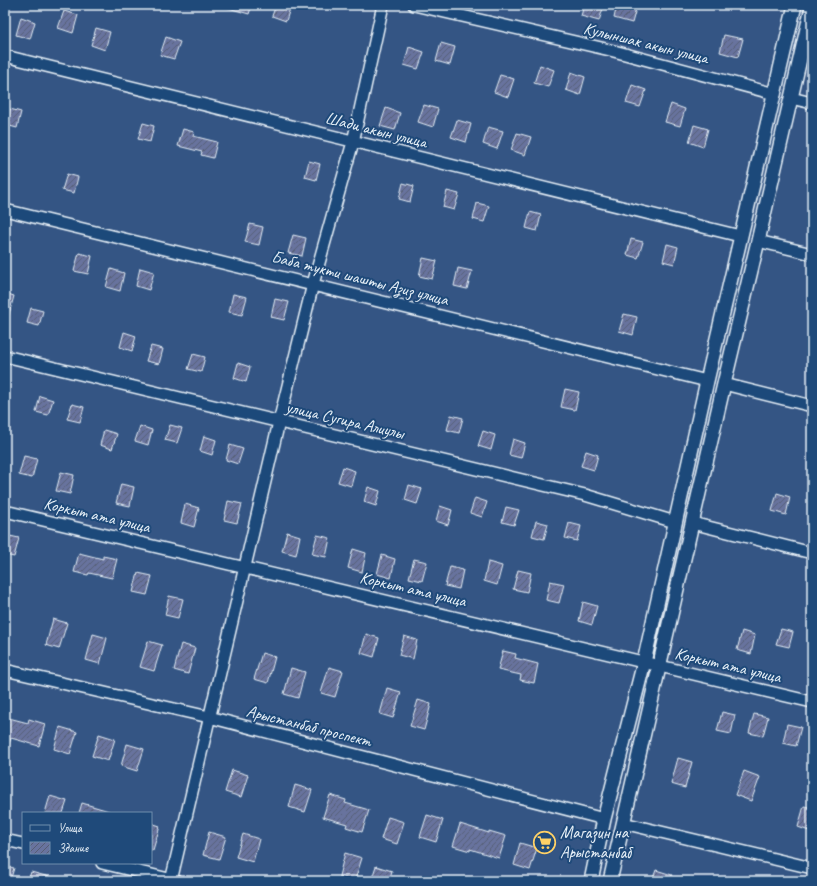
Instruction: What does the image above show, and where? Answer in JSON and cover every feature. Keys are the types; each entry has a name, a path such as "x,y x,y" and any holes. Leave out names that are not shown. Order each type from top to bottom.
{"street":[{"path":"106,864 173,881 244,567 313,284 353,142 383,5"},
{"name":"Кулыншак акын улица","path":"414,5 610,50 775,94"},
{"path":"590,881 604,819 644,662 740,236 795,5"},
{"path":"610,881 812,7"},
{"name":"Шади акын улица","path":"5,56 740,236"},
{"path":"791,98 812,103"},
{"name":"Баба тукти шашты Азиз улица","path":"5,210 707,380"},
{"path":"758,241 812,254"},
{"name":"улица Сугира Алиулы","path":"5,356 585,496 675,522"},
{"path":"724,384 812,406"},
{"name":"Коркыт ата улица","path":"5,511 812,702"},
{"path":"692,523 812,553"},
{"name":"Арыстанбаб проспект","path":"5,670 209,717 604,819"},
{"path":"623,823 812,868"},
{"path":"5,840 22,844"}],"building":[{"path":"226,5 252,5 249,14 225,7"},
{"path":"276,5 291,5 286,21 272,16"},
{"path":"584,5 604,5 599,21 581,16"},
{"path":"617,5 637,5 632,23 614,18"},
{"path":"64,11 78,15 73,33 58,28"},
{"path":"21,17 35,22 30,39 16,35"},
{"path":"96,28 110,32 105,50 91,45"},
{"path":"724,35 743,39 738,57 720,52"},
{"path":"166,37 180,42 174,59 160,55"},
{"path":"441,43 455,47 450,65 436,61"},
{"path":"409,47 424,52 418,69 404,65"},
{"path":"540,65 554,70 548,87 534,83"},
{"path":"571,72 585,77 580,95 566,90"},
{"path":"500,75 514,79 508,97 494,92"},
{"path":"632,85 646,90 640,107 626,103"},
{"path":"671,104 685,109 680,126 665,122"},
{"path":"424,105 438,109 433,127 418,122"},
{"path":"386,108 400,113 395,130 380,126"},
{"path":"10,109 21,112 17,128 6,125"},
{"path":"457,120 471,124 466,142 451,137"},
{"path":"143,123 154,126 150,142 138,139"},
{"path":"694,125 708,129 703,147 689,142"},
{"path":"488,127 503,131 497,149 483,144"},
{"path":"183,129 194,132 193,136 217,142 213,158 201,155 202,152 178,146"},
{"path":"517,133 531,137 525,155 511,150"},
{"path":"309,161 320,164 316,180 305,177"},
{"path":"67,174 78,177 74,193 62,190"},
{"path":"403,183 414,186 410,202 399,199"},
{"path":"447,191 459,194 454,210 443,207"},
{"path":"477,203 489,206 484,222 473,219"},
{"path":"530,212 541,215 537,231 526,228"},
{"path":"250,224 263,227 259,245 245,242"},
{"path":"293,235 306,238 302,256 288,253"},
{"path":"631,239 643,242 638,258 627,255"},
{"path":"667,244 678,247 674,264 663,261"},
{"path":"79,253 92,256 88,274 74,271"},
{"path":"423,258 437,261 432,279 419,276"},
{"path":"140,268 154,272 149,290 136,286"},
{"path":"458,268 472,271 467,289 454,286"},
{"path":"111,269 124,273 120,291 106,287"},
{"path":"5,293 14,296 7,321 5,320"},
{"path":"233,294 247,297 242,315 229,312"},
{"path":"275,299 289,302 284,320 271,317"},
{"path":"31,308 43,311 39,326 27,323"},
{"path":"624,314 637,317 633,335 619,331"},
{"path":"124,332 136,336 132,351 120,347"},
{"path":"151,346 163,349 159,364 146,361"},
{"path":"193,354 205,357 201,372 188,369"},
{"path":"238,363 250,367 246,382 234,378"},
{"path":"565,389 579,392 575,410 561,407"},
{"path":"40,396 53,400 48,415 36,412"},
{"path":"72,404 84,407 80,422 67,419"},
{"path":"451,415 463,418 459,433 447,430"},
{"path":"170,425 182,428 177,443 165,440"},
{"path":"140,426 152,430 148,445 135,441"},
{"path":"104,430 117,434 112,449 100,445"},
{"path":"483,431 495,435 491,450 478,446"},
{"path":"204,436 216,440 212,455 200,451"},
{"path":"513,439 525,443 521,458 509,455"},
{"path":"230,445 243,449 238,464 226,460"},
{"path":"586,451 598,455 594,470 581,466"},
{"path":"24,456 37,459 32,478 19,475"},
{"path":"343,467 355,471 351,486 338,482"},
{"path":"61,472 74,475 70,494 56,491"},
{"path":"121,484 134,487 130,506 116,503"},
{"path":"409,485 422,489 417,504 405,500"},
{"path":"368,487 380,491 376,506 364,502"},
{"path":"777,493 790,497 786,515 772,511"},
{"path":"475,498 487,502 482,517 470,513"},
{"path":"228,501 242,504 237,523 224,520"},
{"path":"185,504 199,508 194,527 181,523"},
{"path":"440,506 452,510 448,525 436,521"},
{"path":"506,507 519,510 514,525 502,522"},
{"path":"536,521 548,524 544,539 532,536"},
{"path":"569,523 581,526 577,541 565,538"},
{"path":"287,532 300,536 296,555 282,551"},
{"path":"5,535 19,538 14,557 5,555"},
{"path":"317,535 330,538 326,557 312,554"},
{"path":"353,549 366,553 362,572 348,568"},
{"path":"79,553 103,559 103,556 117,559 112,578 89,573 88,575 74,572"},
{"path":"382,555 395,559 391,578 377,574"},
{"path":"414,559 427,562 422,581 409,578"},
{"path":"488,562 502,566 497,585 484,581"},
{"path":"450,567 463,570 459,589 445,586"},
{"path":"518,570 531,573 527,592 513,589"},
{"path":"138,573 152,576 147,595 133,592"},
{"path":"550,581 564,584 559,603 546,600"},
{"path":"169,596 183,599 178,618 165,615"},
{"path":"583,602 597,606 592,625 579,621"},
{"path":"53,619 67,623 59,649 46,645"},
{"path":"781,629 793,632 789,647 776,644"},
{"path":"742,631 755,635 751,654 737,650"},
{"path":"93,634 107,638 100,664 86,660"},
{"path":"366,634 379,638 374,657 361,653"},
{"path":"404,636 417,640 413,659 399,655"},
{"path":"148,641 162,645 154,671 140,667"},
{"path":"181,644 195,648 188,674 174,670"},
{"path":"503,651 516,654 515,658 538,664 534,683 520,680 521,675 498,670"},
{"path":"262,653 275,657 268,683 254,679"},
{"path":"329,667 343,671 335,697 321,693"},
{"path":"291,668 305,672 298,698 284,694"},
{"path":"387,688 401,692 393,718 380,714"},
{"path":"418,700 431,704 424,730 410,726"},
{"path":"722,712 735,715 731,734 717,731"},
{"path":"754,714 768,717 763,736 749,733"},
{"path":"5,717 28,723 29,719 45,724 39,746 11,738 7,750 5,750"},
{"path":"787,724 801,727 796,746 783,743"},
{"path":"60,727 77,732 70,754 54,749"},
{"path":"99,734 115,739 108,761 92,756"},
{"path":"127,744 144,749 137,771 121,766"},
{"path":"678,758 692,762 685,788 671,784"},
{"path":"232,770 248,775 241,797 225,792"},
{"path":"744,771 760,777 751,801 735,795"},
{"path":"295,785 312,790 305,812 289,807"},
{"path":"330,795 346,800 345,803 369,810 362,832 346,827 347,824 323,817"},
{"path":"50,796 67,801 63,812 45,812"},
{"path":"82,803 109,811 109,812 79,812"},
{"path":"804,806 812,808 812,832 798,827"},
{"path":"427,815 443,820 436,842 420,837"},
{"path":"388,817 404,822 397,844 381,839"},
{"path":"152,823 160,826 152,850"},
{"path":"460,824 489,833 489,831 506,836 499,858 470,849 470,851 453,846"},
{"path":"209,832 226,837 219,859 203,855"},
{"path":"243,834 259,839 253,862 236,857"},
{"path":"520,843 537,848 530,870 514,865"},
{"path":"345,853 362,858 355,880 339,876"},
{"path":"5,866 14,868 10,881 5,881"},
{"path":"376,866 392,871 389,881 371,881"},
{"path":"656,870 672,875 670,881 652,881"},
{"path":"31,872 57,879 56,881 28,881"}],"place":[{"name":"Магазин на Арыстанбаб","path":"544,842"}]}
